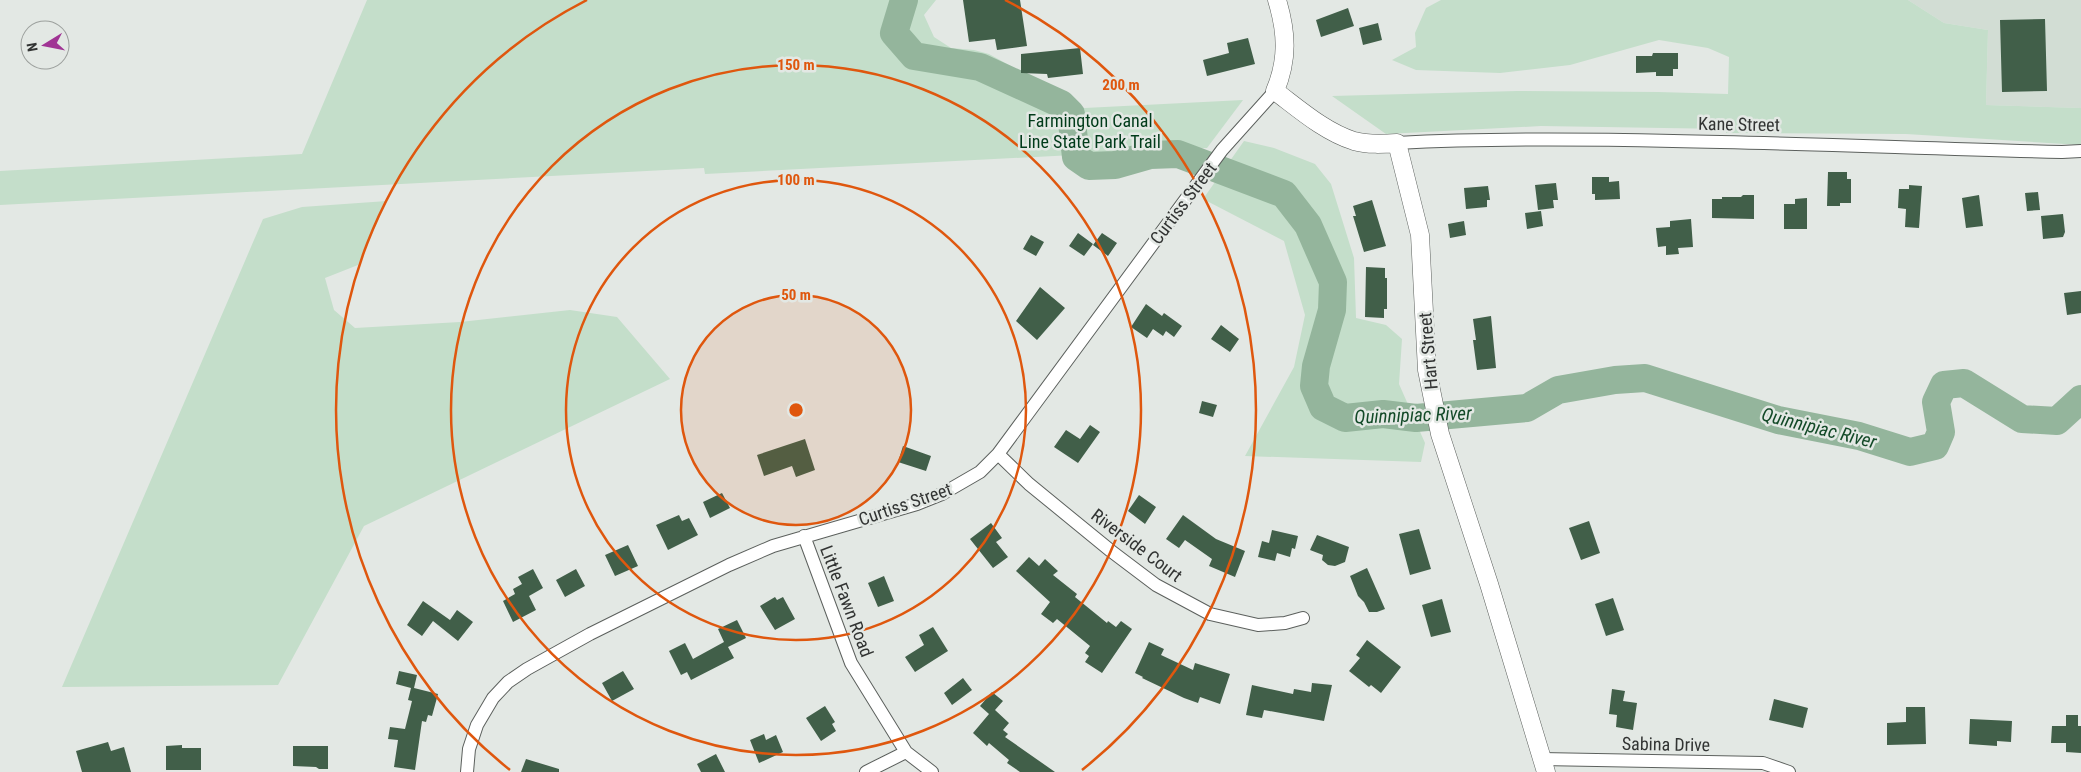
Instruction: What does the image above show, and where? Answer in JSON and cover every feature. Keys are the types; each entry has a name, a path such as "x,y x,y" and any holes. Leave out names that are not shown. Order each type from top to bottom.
{"street":[{"name":"Curtiss Street","path":"466,772 469,749 477,725 493,698 508,682 527,668 590,634 729,565 773,546 917,504 942,494 980,472 998,454 1222,150 1274,91 1283,68 1286,48 1283,21 1277,0"},
{"path":"1274,91 1315,120 1354,141 1376,144 1397,143"},
{"name":"Kane Street","path":"1397,143 1568,138 2081,151"},
{"name":"Hart Street","path":"1397,143 1420,235 1424,330 1432,400 1440,434 1489,584 1543,766"},
{"name":"Riverside Court","path":"998,454 1030,484 1111,551 1156,585 1210,614 1258,625 1285,623 1303,618"},
{"name":"Little Fawn Road","path":"804,536 851,663 906,752 932,772"},
{"path":"866,772 906,752"},
{"name":"Sabina Drive","path":"1543,766 1763,763 1789,772"}],"shaded area":[{"path":"1908,0 2081,0 2081,108 1986,105 1988,30 1944,23"}],"green space":[{"name":"Farmington Canal Line State Park Trail","path":"367,0 936,0 924,15 934,37 951,48 974,50 989,54 1040,82 1045,110 1243,100 1207,148 705,174 704,168 0,205 0,171 302,154"},
{"path":"1441,0 1908,0 1944,23 1988,30 1986,105 2081,108 2081,145 1906,134 1726,133 1726,129 1541,126 1386,134 1332,96 1517,91 1728,94 1729,57 1708,48 1659,40 1570,65 1500,73 1416,70 1392,60 1416,47 1415,33 1426,8"},
{"path":"1244,141 1274,148 1315,164 1331,184 1354,258 1356,318 1386,325 1402,339 1399,384 1425,443 1421,462 1245,456 1294,367 1305,315 1284,241 1203,199"},
{"path":"387,201 358,265 325,278 334,310 355,328 460,322 570,310 617,317 670,379 364,526 278,685 62,687 263,219 302,207"}],"building":[{"path":"963,0 1020,0 1027,46 997,50 995,39 969,42"},
{"path":"1348,8 1354,26 1321,37 1316,20"},
{"path":"2045,19 2047,91 2002,92 2000,20"},
{"path":"1378,23 1382,40 1363,45 1359,28"},
{"path":"1248,38 1255,64 1207,76 1203,60 1229,53 1227,43"},
{"path":"1080,48 1083,74 1048,78 1047,74 1021,73 1021,54"},
{"path":"1653,53 1678,53 1678,69 1673,69 1673,76 1656,76 1656,72 1636,73 1636,56 1652,56"},
{"path":"1828,172 1847,172 1847,179 1851,179 1851,203 1840,203 1840,206 1827,206"},
{"path":"1592,177 1609,177 1609,182 1619,181 1620,199 1595,200 1595,194 1592,194"},
{"path":"1556,183 1558,200 1553,200 1554,208 1538,210 1535,185"},
{"path":"1909,185 1922,186 1919,228 1905,227 1906,209 1898,208 1899,189 1909,189"},
{"path":"1488,186 1490,200 1487,200 1487,207 1466,209 1464,188"},
{"path":"2038,192 2040,210 2027,211 2025,193"},
{"path":"1743,195 1754,195 1754,219 1712,218 1712,199 1741,197"},
{"path":"1979,195 1983,226 1966,228 1962,198"},
{"path":"1807,198 1807,229 1784,229 1784,204 1795,204 1795,199"},
{"path":"1372,200 1386,246 1364,252 1353,216 1356,216 1353,206"},
{"path":"1541,211 1543,226 1527,229 1525,213"},
{"path":"2063,214 2065,232 2063,237 2043,239 2041,216"},
{"path":"1691,219 1693,247 1678,248 1679,254 1666,255 1666,246 1658,247 1656,228 1670,227 1670,221"},
{"path":"1464,221 1466,235 1450,238 1448,224"},
{"path":"1078,233 1093,244 1084,256 1069,246"},
{"path":"1102,233 1117,243 1108,256 1093,245"},
{"path":"1031,235 1044,242 1036,256 1023,249"},
{"path":"1366,267 1385,268 1385,278 1387,278 1387,309 1384,309 1384,318 1365,317"},
{"path":"1040,287 1065,308 1037,340 1016,321"},
{"path":"2081,291 2081,313 2067,315 2064,293"},
{"path":"1146,304 1162,316 1164,313 1182,326 1174,337 1166,331 1163,336 1153,329 1147,338 1131,327"},
{"path":"1491,316 1496,368 1477,370 1473,340 1476,340 1473,319"},
{"path":"1221,325 1239,339 1230,352 1211,339"},
{"path":"1202,401 1217,405 1213,417 1199,413"},
{"path":"1090,425 1100,432 1078,463 1054,447 1066,430 1080,439"},
{"path":"805,439 815,470 796,477 792,466 764,476 757,455"},
{"path":"903,446 931,456 926,471 898,462"},
{"path":"722,493 730,508 710,518 703,502"},
{"path":"1139,495 1156,507 1145,524 1128,511"},
{"path":"679,515 682,521 689,518 698,535 668,550 656,525"},
{"path":"1183,515 1216,539 1245,551 1235,577 1209,566 1212,559 1185,540 1179,548 1166,539"},
{"path":"1589,521 1600,553 1581,560 1569,528"},
{"path":"991,523 1002,538 996,542 1008,557 993,568 970,539"},
{"path":"1419,529 1431,569 1410,575 1399,534"},
{"path":"1272,530 1298,536 1295,549 1292,548 1290,557 1277,553 1275,561 1258,557 1262,541 1269,543"},
{"path":"1317,535 1349,547 1345,562 1335,566 1328,565 1322,560 1323,555 1310,550"},
{"path":"628,545 638,566 615,576 605,555"},
{"path":"1029,557 1039,566 1045,559 1058,571 1053,575 1077,594 1075,597 1107,623 1108,621 1116,627 1121,621 1132,629 1102,673 1085,662 1089,656 1085,653 1090,646 1057,619 1053,623 1041,614 1050,602 1016,571"},
{"path":"1367,568 1385,609 1377,612 1369,612 1364,602 1358,596 1350,576"},
{"path":"533,569 543,588 529,596 536,610 513,622 503,601 515,594 513,589 522,584 518,577"},
{"path":"576,569 585,586 565,597 556,580"},
{"path":"884,576 894,601 878,607 868,583"},
{"path":"775,597 777,600 783,597 795,619 775,630 760,606"},
{"path":"1613,598 1624,630 1606,636 1595,604"},
{"path":"1442,599 1451,632 1431,637 1422,605"},
{"path":"423,601 450,620 457,610 473,622 458,641 433,621 422,636 407,625"},
{"path":"737,620 746,638 728,647 734,658 691,680 687,672 681,675 669,651 685,643 693,659 724,642 718,629"},
{"path":"933,627 948,651 915,672 905,657 924,645 919,635"},
{"path":"1367,640 1401,667 1381,693 1371,685 1369,687 1349,671 1360,658 1356,655"},
{"path":"1149,642 1164,649 1161,655 1193,670 1195,663 1230,674 1220,704 1200,697 1198,703 1184,698 1135,673"},
{"path":"399,671 417,675 414,688 438,694 432,716 428,715 426,722 422,721 415,770 394,767 398,740 388,739 390,727 405,729 412,701 408,700 411,688 396,684"},
{"path":"623,671 634,689 612,701 602,683"},
{"path":"963,678 972,690 952,705 944,693"},
{"path":"1312,683 1332,685 1324,721 1264,710 1262,718 1246,715 1252,685 1293,694 1294,689 1311,692"},
{"path":"1612,689 1625,691 1623,701 1637,703 1633,730 1616,727 1617,715 1609,714"},
{"path":"992,692 1003,701 995,710 1009,723 1003,730 1008,734 1005,737 1055,772 1020,772 1007,763 1009,760 989,743 987,746 973,733 989,714 980,706"},
{"path":"1774,699 1808,708 1803,728 1769,720"},
{"path":"825,706 835,722 832,724 836,731 821,741 806,718"},
{"path":"1906,707 1925,707 1926,744 1887,745 1887,723 1906,722"},
{"path":"2066,715 2078,715 2078,726 2081,726 2081,753 2066,752 2066,743 2051,743 2052,726 2066,726"},
{"path":"1970,719 2012,721 2011,742 1997,741 1997,746 1969,744"},
{"path":"764,734 766,740 776,735 783,752 759,763 750,740"},
{"path":"108,742 111,751 124,747 131,772 82,772 76,751"},
{"path":"182,745 182,748 201,748 201,770 166,770 166,746"},
{"path":"293,746 328,746 328,769 293,766"},
{"path":"716,754 725,772 701,772 697,764"},
{"path":"526,759 559,769 559,772 521,772"}],"waterway":[{"name":"Quinnipiac River","path":"904,0 894,33 914,56 980,67 1061,104 1071,114 1076,157 1089,166 1115,165 1150,155 1178,154 1284,194 1308,225 1333,282 1332,310 1316,366 1314,386 1323,407 1345,418 1383,414 1416,418 1527,408 1558,390 1615,380 1645,378 1778,420 1859,436 1910,452 1935,446 1941,432 1936,402 1944,385 1964,383 2022,419 2057,421 2081,399"}]}
